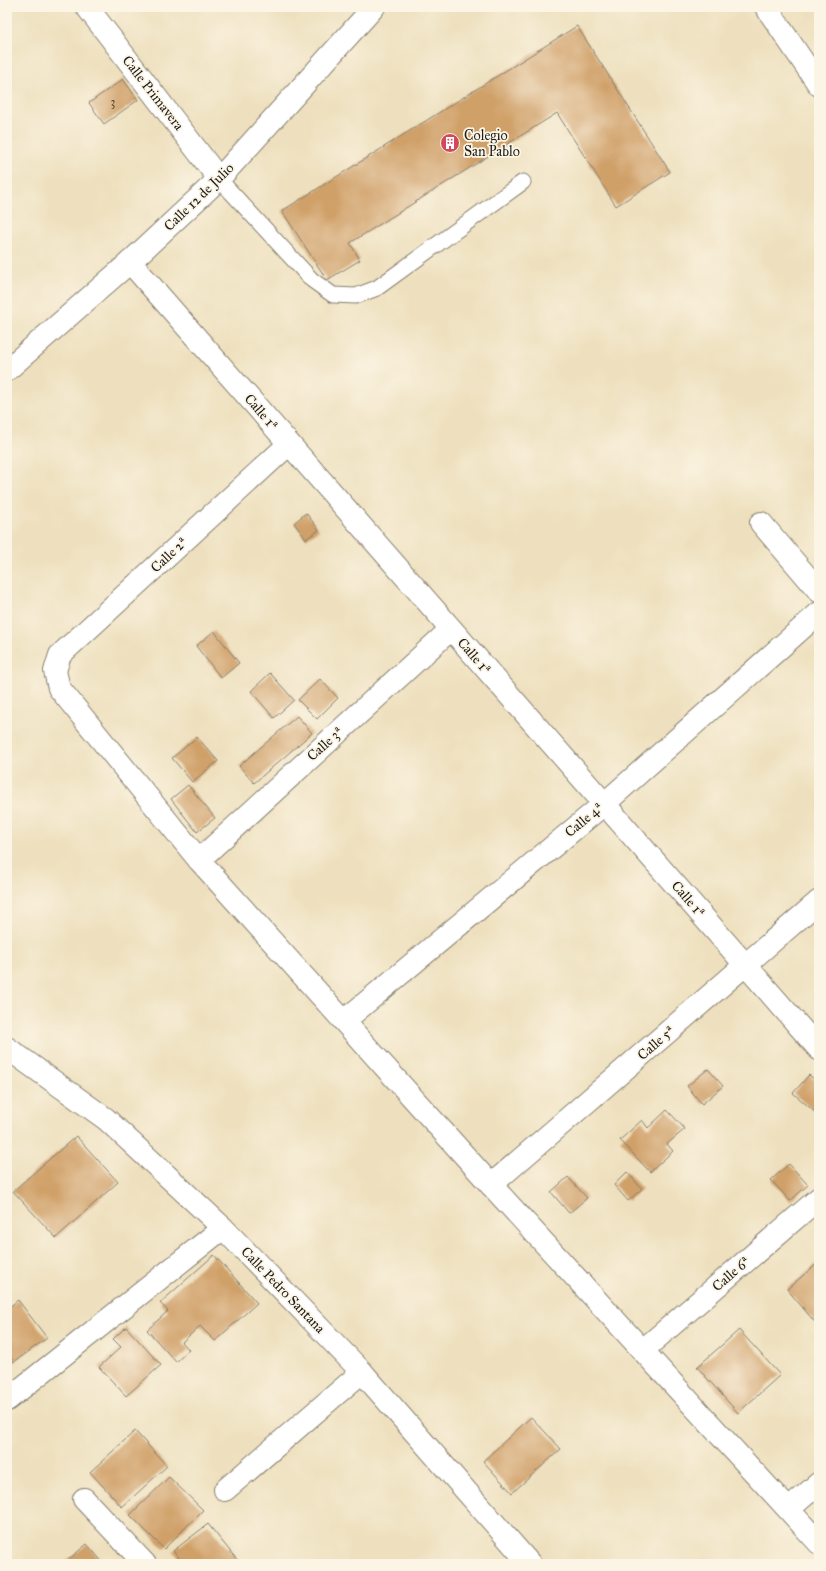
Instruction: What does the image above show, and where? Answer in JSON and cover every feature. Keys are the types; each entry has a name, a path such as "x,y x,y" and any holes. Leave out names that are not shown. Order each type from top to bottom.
{"street":[{"name":"Calle Primavera","path":"87,7 219,180"},
{"name":"Calle 12 de Julio","path":"7,370 130,262 219,180 374,7"},
{"path":"766,7 819,85"},
{"name":"Calle 1ª","path":"130,262 819,1049"},
{"name":"Calle 2ª","path":"199,860 59,688 55,671 60,655 289,444"},
{"path":"761,524 819,592"},
{"name":"Calle 4ª","path":"344,1021 604,804 819,613"},
{"name":"Calle 3ª","path":"199,860 451,629"},
{"path":"199,860 491,1185 789,1508 819,1543"},
{"name":"Calle 5ª","path":"491,1185 819,900"},
{"name":"Calle Pedro Santana","path":"7,1048 106,1119 223,1228 362,1372 530,1564"},
{"name":"Calle 6ª","path":"643,1350 819,1198"},
{"path":"7,1400 223,1228"},
{"path":"225,1490 362,1372"},
{"path":"789,1508 819,1483"},
{"path":"84,1499 145,1564"}],"lane":[{"path":"219,180 312,280 333,295 356,296 377,288 523,182"}],"building":[{"name":"Colegio San Pablo","path":"577,26 670,172 616,206 557,113 350,243 360,260 327,280 282,211"},
{"path":"123,79 138,100 104,124 89,103"},
{"path":"306,513 319,530 306,539 294,523"},
{"path":"214,631 239,663 221,678 196,646"},
{"path":"270,673 294,700 274,718 251,691"},
{"path":"320,679 338,698 317,719 298,700"},
{"path":"297,716 312,733 254,783 239,766"},
{"path":"197,737 218,761 192,782 172,758"},
{"path":"188,785 215,818 197,832 171,799"},
{"path":"708,1069 723,1086 702,1104 687,1086"},
{"path":"809,1075 819,1083 819,1107 815,1112 793,1093"},
{"path":"667,1110 685,1129 667,1144 673,1151 650,1172 620,1140 642,1120 648,1128"},
{"path":"76,1136 118,1182 56,1238 13,1191"},
{"path":"789,1164 808,1185 790,1201 771,1180"},
{"path":"627,1172 642,1189 628,1201 614,1185"},
{"path":"568,1177 587,1198 569,1213 551,1192"},
{"path":"214,1255 257,1303 215,1341 200,1326 182,1342 189,1350 176,1362 147,1330 168,1311 160,1303"},
{"path":"819,1262 819,1327 787,1289"},
{"path":"18,1300 47,1338 14,1362 7,1353 7,1309"},
{"path":"126,1327 161,1365 126,1396 99,1367 121,1347 113,1339"},
{"path":"739,1330 780,1375 738,1413 697,1367"},
{"path":"531,1417 561,1449 512,1493 483,1461"},
{"path":"135,1431 167,1466 122,1507 90,1472"},
{"path":"169,1477 203,1510 164,1549 130,1515"},
{"path":"208,1524 238,1561 233,1564 184,1564 173,1551"},
{"path":"87,1544 104,1564 63,1564"}],"place":[{"name":"Colegio San Pablo","path":"450,143"}]}
